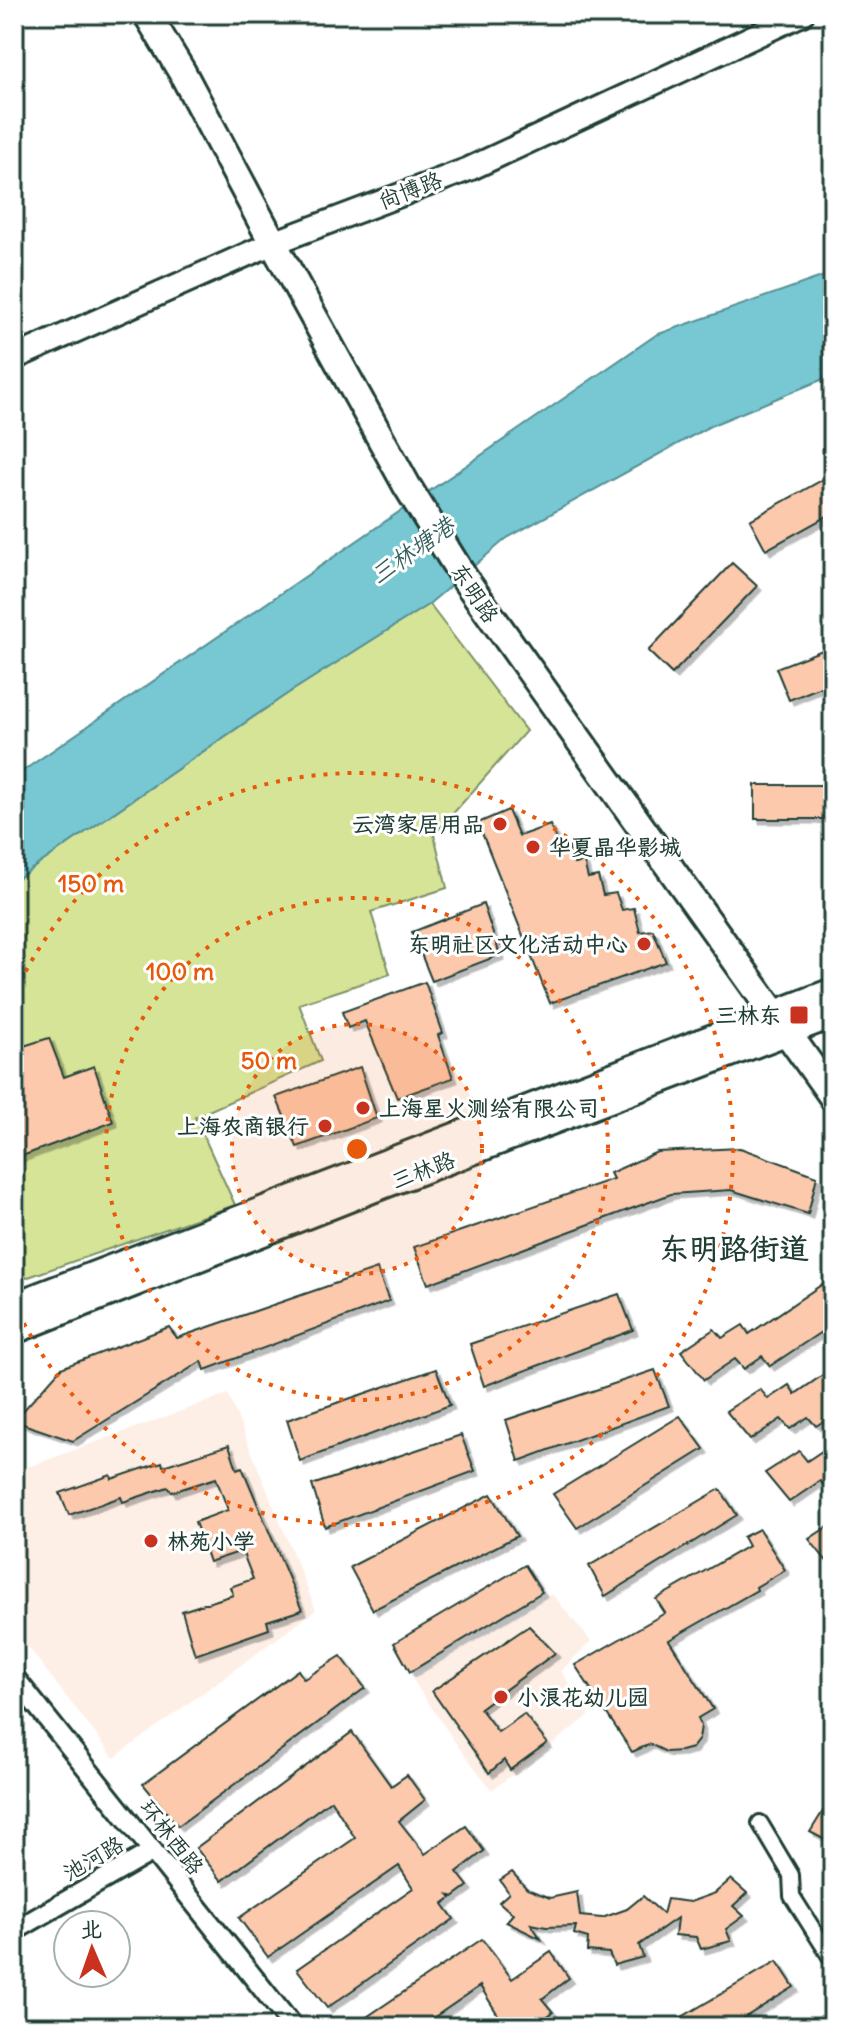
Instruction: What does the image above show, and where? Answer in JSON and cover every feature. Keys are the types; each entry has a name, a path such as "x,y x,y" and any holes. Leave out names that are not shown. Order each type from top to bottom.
{"main road":[{"name":"东明路","path":"147,14 182,72 407,486 464,578 833,1097"},
{"name":"三林路","path":"14,1330 363,1193 780,1023 833,992"},
{"name":"三林路","path":"14,1306 780,1023 833,1014"}],"street":[{"name":"尚博路","path":"14,358 273,243 469,169 802,14"},
{"name":"环林西路","path":"14,1677 293,2027"},
{"path":"760,1823 791,1875 792,1896 833,1961"},
{"name":"池河路","path":"14,1931 153,1851"}],"shaded area":[{"name":"林苑小学","path":"228,1394 316,1610 114,1758 14,1629 14,1472"},
{"name":"小浪花幼儿园","path":"552,1594 591,1641 561,1671 590,1715 492,1790 412,1679"}],"green space":[{"path":"429,604 526,731 434,835 447,888 371,912 390,974 299,1004 321,1061 195,1117 235,1205 14,1282 14,881 287,694"}],"water":[{"name":"三林塘港","path":"833,273 833,375 710,426 507,538 429,604 287,694 14,881 14,777 656,335"}],"building":[{"path":"833,474 833,513 766,550 750,520"},
{"path":"732,563 757,586 672,674 648,651"},
{"path":"833,646 833,682 789,700 776,668"},
{"path":"755,785 833,785 833,819 755,819"},
{"path":"508,810 519,836 550,825 560,849 569,847 574,864 584,862 588,878 598,876 603,895 616,893 622,910 634,908 640,932 653,930 666,962 550,1003 478,823"},
{"path":"483,904 500,955 432,981 412,932"},
{"path":"425,982 443,1033 438,1035 453,1078 397,1098 365,1021 348,1028 342,1012"},
{"path":"49,1038 64,1077 94,1066 113,1122 14,1159 14,1049"},
{"path":"360,1067 377,1118 297,1147 276,1097"},
{"path":"740,1148 817,1176 808,1214 731,1190 671,1194 428,1284 414,1247 613,1179 610,1173 657,1152"},
{"path":"377,1269 389,1301 205,1370 202,1361 73,1441 14,1421 61,1368 169,1327 177,1338"},
{"path":"833,1277 833,1324 770,1366 762,1356 744,1369 735,1359 704,1380 681,1351 714,1329 722,1338 743,1325 749,1334"},
{"path":"619,1294 633,1330 484,1386 470,1344"},
{"path":"833,1368 833,1415 816,1426 808,1417 790,1429 781,1419 750,1440 726,1411 760,1389 768,1399 789,1385 795,1394"},
{"path":"436,1369 450,1405 300,1461 287,1420"},
{"path":"655,1370 669,1406 519,1461 506,1420"},
{"path":"680,1416 704,1449 577,1528 553,1494"},
{"path":"461,1435 475,1471 325,1527 312,1485"},
{"path":"229,1445 237,1469 242,1467 302,1610 267,1621 269,1629 195,1655 182,1611 233,1595 230,1587 253,1579 242,1551 209,1562 195,1522 228,1510 216,1478 172,1492 168,1487 123,1502 121,1497 69,1515 60,1493 111,1475 112,1479"},
{"path":"828,1447 833,1455 833,1496 820,1481 789,1502 765,1473 799,1451 807,1461"},
{"path":"720,1489 737,1515 605,1596 589,1566"},
{"path":"491,1494 517,1536 373,1610 350,1567"},
{"path":"833,1523 833,1569 809,1539"},
{"path":"759,1529 785,1570 756,1587 757,1590 669,1640 713,1709 698,1718 701,1726 699,1739 692,1748 681,1751 666,1752 650,1744 632,1752 575,1665 665,1613 656,1599 748,1546 743,1537"},
{"path":"525,1565 542,1592 410,1672 394,1643"},
{"path":"529,1626 555,1653 480,1708 498,1732 524,1714 547,1743 510,1770 504,1760 489,1773 432,1691"},
{"path":"341,1656 365,1688 178,1826 143,1784 298,1670 304,1679"},
{"path":"352,1732 391,1786 407,1775 425,1800 399,1821 425,1854 466,1826 484,1851 457,1872 468,1886 453,1897 449,1895 451,1898 443,1904 454,1919 327,2008 297,1969 413,1888 399,1866 268,1957 239,1918 355,1838 331,1800 222,1881 196,1848"},
{"path":"833,1795 833,1844 810,1832"},
{"path":"512,1872 527,1889 550,1898 577,1892 580,1916 602,1918 627,1909 643,1896 663,1914 667,1899 690,1902 715,1893 731,1879 747,1893 733,1906 744,1916 726,1929 731,1941 701,1949 696,1937 675,1935 677,1918 639,1945 643,1957 614,1965 609,1953 587,1951 588,1938 574,1934 576,1926 531,1924 541,1939 506,1922 513,1914 499,1902 509,1893 500,1880"},
{"path":"482,1939 512,1979 551,1952 569,1978 542,1999 553,2012 533,2027 481,2027 498,2015 480,1986 420,2027 352,2027"},
{"path":"777,1961 794,1987 729,2027 665,2027"}],"place":[{"name":"云湾家居用品","path":"500,824"},
{"name":"华夏晶华影城","path":"533,847"},
{"name":"东明社区文化活动中心","path":"644,944"},
{"name":"三林东","path":"799,1015"},
{"name":"上海星火测绘有限公司","path":"363,1108"},
{"name":"上海农商银行","path":"325,1126"},
{"name":"林苑小学","path":"151,1541"},
{"name":"小浪花幼儿园","path":"501,1697"}],"district":[{"name":"东明路街道","path":"734,1248"}]}
